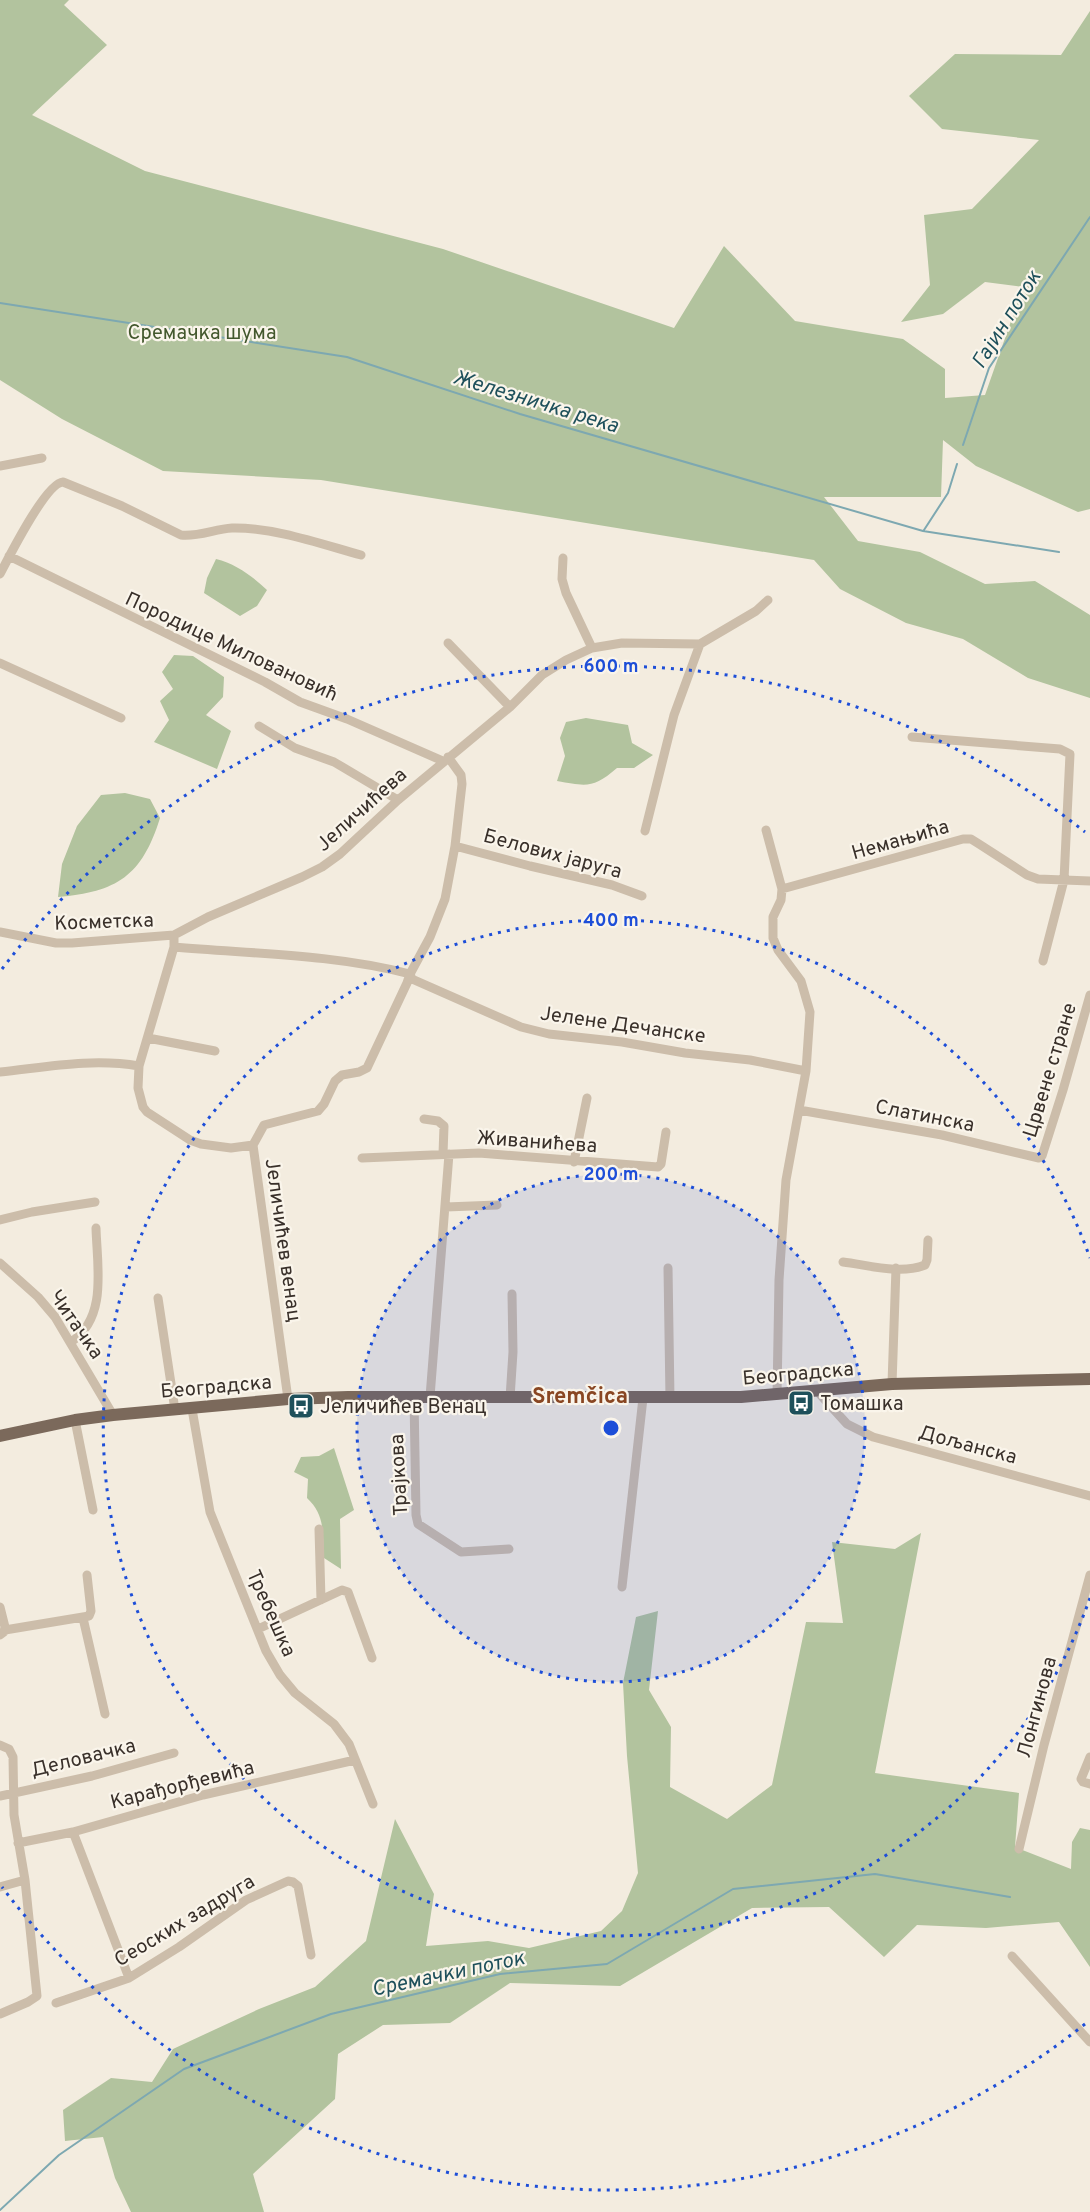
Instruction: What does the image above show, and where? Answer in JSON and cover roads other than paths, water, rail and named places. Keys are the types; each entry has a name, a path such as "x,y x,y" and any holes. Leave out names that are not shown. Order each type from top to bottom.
{"main road":[{"name":"Београдска","path":"0,1436 75,1420 113,1415 288,1399 670,1398 777,1395 892,1384 1090,1379"}],"street":[{"path":"0,466 42,458"},
{"path":"0,574 49,491 58,482 71,483 181,535 232,528 261,531 361,555"},
{"name":"Породице Миловановић","path":"9,556 265,682 300,702 445,759"},
{"path":"563,558 562,579 566,593 592,648"},
{"path":"645,831 674,715 700,644 756,611 768,600"},
{"path":"448,643 510,707"},
{"name":"Јеличићева","path":"174,935 208,917 303,878 322,867 340,854 445,759 510,707 542,675 566,660 592,648 622,643 700,644"},
{"path":"0,663 121,718"},
{"path":"259,726 295,748 334,762 398,800"},
{"path":"912,736 1060,749 1070,754 1064,880 1043,961"},
{"name":"Јеличићев венац","path":"288,1399 253,1145 264,1125 318,1111 335,1081 342,1076 367,1068 442,907 455,846 461,775 445,759"},
{"path":"766,830 782,889 781,900 773,917 773,938 778,950 801,981 810,1012 806,1071 786,1180 779,1280 777,1395"},
{"name":"Немањића","path":"782,889 963,839 979,844 1027,875 1038,879 1090,881"},
{"name":"Белових јаруга","path":"455,846 612,885 642,896"},
{"name":"Косметска","path":"0,932 56,943 174,935"},
{"path":"174,935 174,947 139,1066 139,1098 147,1112 190,1140 201,1144 231,1148 253,1145"},
{"path":"174,947 339,960 379,966 410,974"},
{"name":"Јелене Дечанске","path":"410,974 412,979 483,1011 521,1027 549,1034 750,1060 806,1071"},
{"name":"Црвене стране","path":"1042,1155 1090,995"},
{"path":"148,1038 215,1051"},
{"path":"0,1072 97,1061 139,1066"},
{"path":"574,1162 586,1098"},
{"name":"Слатинска","path":"799,1110 942,1135 1039,1158 1042,1155"},
{"path":"424,1119 438,1121 444,1126 446,1154"},
{"name":"Живанићева","path":"362,1158 479,1153 658,1167 661,1164 666,1132"},
{"name":"Живанићева","path":"430,1397 446,1207 446,1154"},
{"path":"0,1220 32,1212 95,1202"},
{"path":"446,1207 497,1205"},
{"path":"71,1342 84,1332 95,1312 98,1290 96,1228"},
{"path":"843,1262 896,1268 925,1265 928,1240"},
{"name":"Читачка","path":"0,1263 48,1307 113,1415"},
{"path":"668,1268 670,1398"},
{"path":"892,1384 896,1268"},
{"path":"510,1398 513,1352 512,1294"},
{"path":"158,1298 175,1410"},
{"name":"Дољанска","path":"817,1391 847,1424 873,1437 1090,1496"},
{"name":"Трајкова","path":"414,1397 418,1524 461,1552 508,1549"},
{"path":"622,1587 643,1398"},
{"name":"Требешка","path":"192,1408 210,1512 266,1651 280,1675 295,1693 334,1724 349,1744 373,1804"},
{"path":"75,1420 93,1510"},
{"path":"319,1529 321,1600"},
{"path":"0,1607 3,1633 83,1618 91,1613 87,1575"},
{"name":"Лонгинова","path":"1019,1849 1044,1745 1090,1575"},
{"path":"258,1629 342,1590 348,1592 372,1658"},
{"path":"83,1618 105,1714"},
{"path":"0,1745 11,1752 14,1815 25,1880 37,1996 0,2014"},
{"name":"Деловачка","path":"0,1796 92,1776 174,1753"},
{"path":"1090,1756 1082,1775 1083,1782 1090,1784"},
{"name":"Карађорђевића","path":"18,1843 73,1832 203,1795 355,1761"},
{"path":"73,1832 129,1977"},
{"path":"0,1887 25,1880"},
{"name":"Сеоских задруга","path":"57,2003 129,1977 179,1947 246,1900 288,1881 298,1886 311,1954"},
{"path":"1012,1956 1090,2042"}],"waterway":[{"name":"Гајин поток","path":"963,445 989,368 1090,217"},
{"name":"Железничка река","path":"0,303 347,357 520,414 923,531 1059,552"},
{"name":"Гајин поток","path":"924,530 948,493 957,464"},
{"name":"Сремачки поток","path":"0,2210 59,2155 184,2069 331,2014 500,1974 607,1964 733,1889 875,1874 1010,1897"}],"place":[{"name":"Томашка","path":"801,1403"},
{"name":"Јеличићев Венац","path":"301,1406"}],"district":[{"name":"Sremčica","path":"580,1395"}],"park label":[{"name":"Сремачка шума","path":"202,332"}]}
